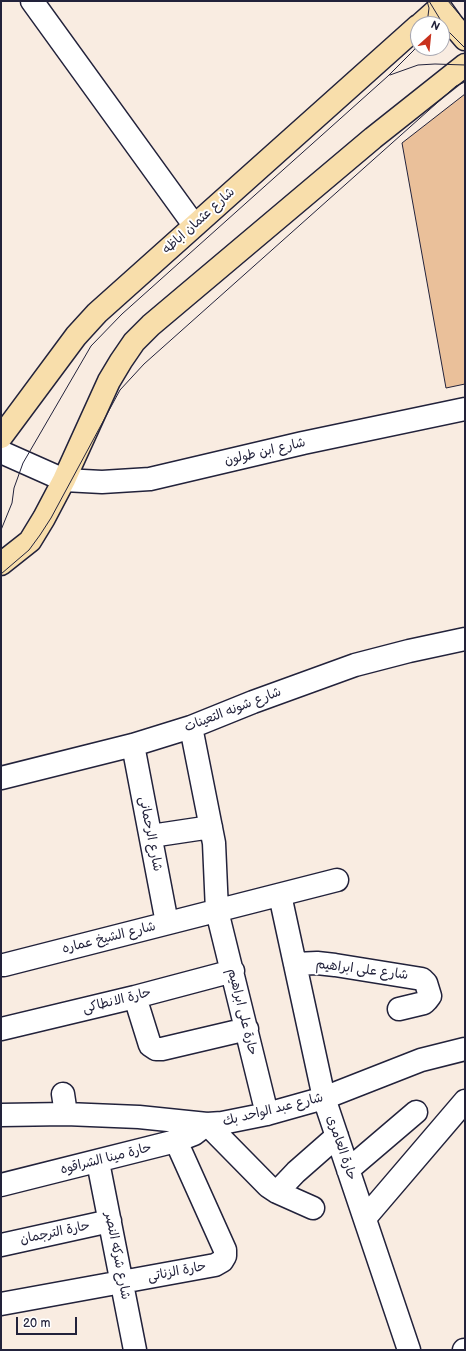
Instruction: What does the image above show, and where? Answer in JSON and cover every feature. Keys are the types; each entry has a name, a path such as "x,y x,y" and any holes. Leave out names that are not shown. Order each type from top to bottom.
{"main road":[{"path":"428,16 438,4 453,25 465,38"},
{"name":"شارع عثمان اباظه","path":"1,437 76,336 97,313 410,33"},
{"path":"1,564 30,541 44,518 64,480 109,381 134,342 151,325 372,138 465,65"}],"street":[{"path":"32,1 194,225"},
{"name":"شارع ابن طولون","path":"64,480 102,482 150,479 303,443 465,409"},
{"path":"1,452 64,480"},
{"name":"شارع شونه التعينات","path":"1,778 132,745 191,726 355,665 409,651 465,639"},
{"path":"191,726 214,843 217,911"},
{"name":"شارع الرحمانى","path":"132,745 167,923"},
{"path":"150,836 211,826"},
{"name":"شارع الشيخ عماره","path":"1,964 4,965 337,880"},
{"name":"حارة العامرى","path":"280,895 324,1098 409,1350"},
{"name":"حارة على ابراهيم","path":"217,911 267,1114"},
{"name":"شارع على ابراهيم","path":"295,964 317,963 335,965 422,979 426,983 430,996 427,1000 424,1003 398,1009"},
{"name":"حارة الانطاكى","path":"1,1029 232,972"},
{"path":"135,997 150,1044 156,1049 162,1049 247,1029"},
{"name":"شارع عبد الواحد بك","path":"1,1115 64,1104 139,1117 207,1124 222,1123 267,1114 324,1098 421,1060 465,1049"},
{"path":"364,1218 465,1101"},
{"path":"348,1170 416,1112"},
{"path":"207,1124 268,1186 277,1192 314,1208"},
{"name":"حارة مينا الشراقوه","path":"1,1185 98,1162 176,1141 194,1134 207,1124"},
{"path":"277,1192 296,1172 337,1136"},
{"name":"حارة الزناتى","path":"1,1304 122,1283 216,1265 222,1262 226,1256 225,1250 176,1141"},
{"name":"شارع شركه النصر","path":"98,1162 135,1350"},
{"name":"حارة الترجمان","path":"1,1245 110,1221"}],"building":[{"path":"465,94 465,384 446,388 402,143"}],"tram line":[{"path":"427,1 429,8 428,16"},
{"path":"429,1 446,29 465,48"},
{"path":"448,1 465,21"},
{"path":"1,530 12,503 14,488 23,463 91,346 122,314 388,76 410,54"},
{"path":"390,75 418,65 465,65"},
{"path":"1,574 29,550 40,535 51,518 120,390 144,364 456,86 465,82"}]}
